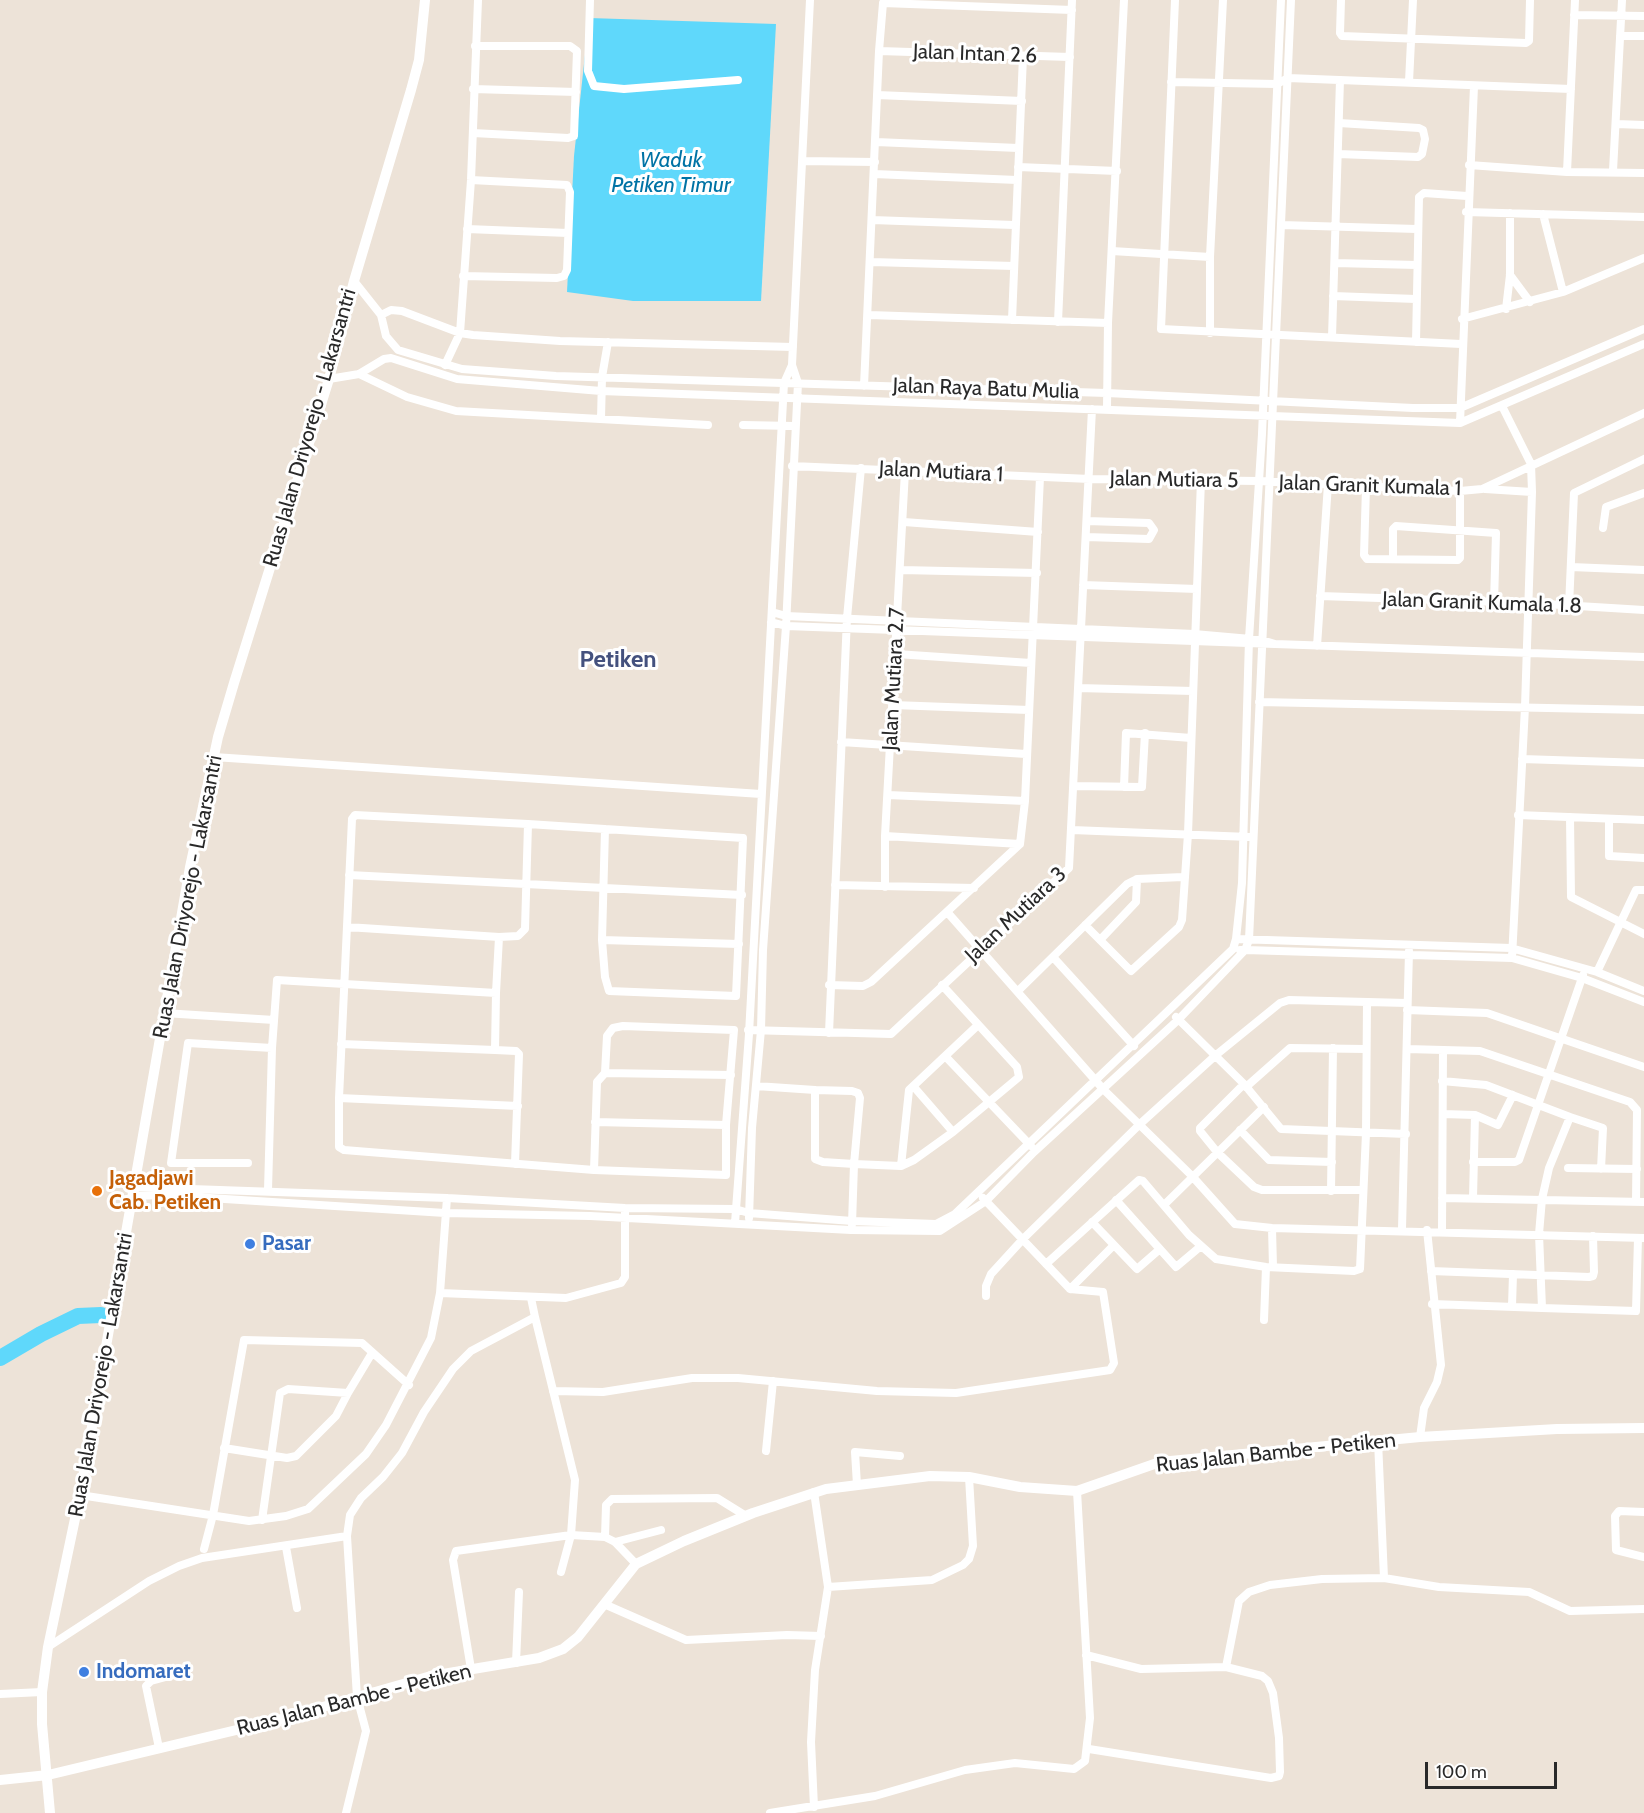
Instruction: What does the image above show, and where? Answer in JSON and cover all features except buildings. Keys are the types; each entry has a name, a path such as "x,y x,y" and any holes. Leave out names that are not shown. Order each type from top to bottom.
{"main road":[{"name":"Ruas Jalan Driyorejo - Lakarsantri","path":"50,1813 48,1775 42,1736 42,1692 48,1647 80,1495 190,867 214,757 234,683 329,379 354,281 411,90 418,60 425,0"},
{"name":"Ruas Jalan Bambe - Petiken","path":"0,1780 48,1775 274,1721 432,1676 516,1663 564,1649 578,1638 636,1564 684,1541 814,1492 930,1476 969,1477 1020,1487 1077,1491 1160,1462 1420,1437 1557,1429 1644,1428"}],"street":[{"path":"445,365 460,333 471,180 478,0"},
{"path":"590,0 588,71 594,86 624,88 738,80"},
{"path":"735,1223 783,398 784,383 792,365 810,0"},
{"path":"1058,322 1072,0"},
{"path":"1107,409 1108,323 1124,0"},
{"path":"1175,0 1161,329 1461,344"},
{"path":"1210,333 1210,257 1223,0"},
{"path":"625,1213 735,1209 749,1213 852,1225 940,1231 986,1201 1034,1152 1178,1020 1245,950 1249,940 1248,642 1259,481 1281,0"},
{"path":"134,1191 268,1191 447,1198 749,1224 936,1224 955,1214 1134,1046 1233,949 1248,837 1259,702 1274,416 1291,0"},
{"path":"1341,0 1340,33 1342,36 1527,43 1530,0"},
{"path":"1408,82 1413,0"},
{"path":"1567,172 1575,0"},
{"path":"1613,171 1622,0"},
{"path":"864,386 869,315 879,51 885,2 1026,4 1072,10"},
{"path":"1574,15 1644,16"},
{"path":"1620,36 1644,36"},
{"path":"473,133 570,138 575,133 578,51 574,47 475,46"},
{"name":"Jalan Intan 2.6","path":"879,51 1070,57"},
{"path":"1012,320 1014,225 1023,56"},
{"path":"1171,82 1277,84 1288,78 1571,89"},
{"path":"1332,337 1340,80"},
{"path":"1460,423 1467,196 1474,86"},
{"path":"473,89 576,92"},
{"path":"877,95 1022,101"},
{"path":"1338,154 1418,157 1422,154 1425,139 1423,130 1419,128 1339,123"},
{"path":"1616,124 1644,125"},
{"path":"876,142 1018,148"},
{"path":"803,161 875,162"},
{"path":"1469,165 1567,172 1644,173"},
{"path":"1018,167 1117,171"},
{"path":"874,174 1017,180"},
{"path":"463,276 562,278 567,270 570,192 567,184 471,180"},
{"path":"1416,342 1417,202 1424,193 1467,196"},
{"path":"1467,212 1644,217"},
{"path":"1506,309 1510,275 1510,213"},
{"path":"1543,214 1563,292"},
{"path":"872,220 1014,225"},
{"path":"1281,225 1417,229"},
{"path":"467,229 568,233"},
{"path":"1112,251 1210,257"},
{"path":"1462,319 1563,292 1644,258"},
{"path":"871,262 1014,266"},
{"path":"1335,263 1417,265"},
{"path":"1510,275 1530,302"},
{"name":"Jalan Raya Batu Mulia","path":"354,281 381,315 386,336 398,351 462,369 602,377 1107,393 1460,408 1644,329"},
{"path":"1333,296 1416,299"},
{"path":"381,315 391,310 402,311 460,333 608,342 793,347"},
{"path":"869,315 1108,323"},
{"path":"601,419 602,377 608,342"},
{"path":"329,379 359,374 384,359 391,358 457,380 601,391 796,398 862,403 1107,409 1262,417 1460,423 1644,344"},
{"path":"749,1224 761,1030 763,950 786,621 794,426 798,383 792,365"},
{"path":"359,374 407,397 456,411 708,424"},
{"path":"1503,406 1531,464 1532,492 1526,707 1518,815 1512,958"},
{"name":"Jalan Mutiara 3","path":"748,1030 888,1035 1069,868 1092,409"},
{"name":"Jalan Granit Kumala 1","path":"1259,481 1460,491 1482,489 1644,412"},
{"path":"743,425 794,426"},
{"path":"1569,606 1575,491 1644,459"},
{"name":"Jalan Mutiara 1","path":"792,466 1090,479"},
{"path":"829,1033 829,985 846,628 861,468"},
{"name":"Jalan Mutiara 2.7","path":"885,887 885,836 906,471"},
{"path":"829,985 868,984 948,913 1020,844 1025,801 1040,477"},
{"name":"Jalan Mutiara 5","path":"1090,479 1259,481"},
{"path":"1085,925 1127,969 1135,970 1179,927 1183,910 1183,878 1188,834 1201,480"},
{"path":"1317,646 1328,484"},
{"path":"1366,487 1365,558 1458,560 1460,558 1460,491"},
{"path":"1482,489 1532,492"},
{"path":"1603,528 1606,507 1644,492"},
{"path":"1086,537 1149,539 1154,530 1149,523 1087,521"},
{"path":"904,522 1038,532"},
{"path":"1393,559 1396,526 1496,534 1494,603"},
{"path":"1571,567 1644,570"},
{"path":"901,570 1037,573"},
{"path":"1083,585 1197,589"},
{"name":"Jalan Granit Kumala 1.8","path":"1320,596 1529,603 1644,610"},
{"path":"772,612 786,621 846,628 897,625 1081,632 1317,646 1527,651 1644,657"},
{"path":"771,622 847,618 897,625"},
{"path":"896,654 1031,663"},
{"path":"1078,688 1193,692"},
{"path":"1259,702 1644,710"},
{"path":"893,705 1029,711"},
{"path":"1125,788 1126,734 1145,733 1191,738"},
{"path":"1074,786 1142,787 1145,733"},
{"path":"841,742 1026,754"},
{"path":"214,757 761,794"},
{"path":"1522,759 1644,763"},
{"path":"888,795 1025,801"},
{"path":"594,1170 597,1082 605,1073 607,1036 613,1028 623,1026 734,1030 726,1125 726,1175 594,1170 344,1150 339,1147 339,1098 352,819 355,815 528,824 605,829 743,838 736,996 609,991 606,987 602,940 605,829"},
{"path":"1518,815 1644,820"},
{"path":"1570,817 1571,897 1644,934"},
{"path":"1609,819 1609,856 1644,858"},
{"path":"346,927 500,937 518,936 525,929 528,824"},
{"path":"1072,830 1248,837"},
{"path":"885,836 1020,844"},
{"path":"349,875 742,895"},
{"path":"1018,991 1121,889 1137,879 1183,878"},
{"path":"1100,940 1136,902 1137,879"},
{"path":"835,885 974,888"},
{"path":"1597,972 1636,890 1644,890"},
{"path":"948,913 1103,1089 1192,1176 1235,1224 1272,1228 1402,1229 1641,1238 1636,1311 1432,1304"},
{"path":"495,1050 500,937"},
{"path":"1236,939 1511,948 1597,972 1644,991"},
{"path":"602,940 739,944"},
{"path":"1402,1229 1410,944"},
{"path":"1233,949 1512,958 1582,978 1644,1002"},
{"path":"1053,957 1134,1046"},
{"path":"1473,1162 1518,1161 1585,969"},
{"path":"268,1191 277,980 496,993"},
{"path":"815,1090 814,1157 823,1162 901,1166 914,1160 990,1103 1019,1077 1019,1072 942,985"},
{"path":"986,1296 986,1286 991,1274 1023,1239 1140,1124 1216,1055 1285,1001 1367,1002 1487,1013 1644,1067"},
{"path":"1046,1264 1139,1180 1201,1246 1221,1261 1269,1267 1357,1270 1362,1265 1361,1190 1366,1133 1367,1002"},
{"path":"1170,1011 1245,1085 1281,1129 1406,1134"},
{"path":"164,1013 274,1020"},
{"path":"901,1166 907,1095 978,1025"},
{"path":"248,1163 171,1163 188,1043 273,1047"},
{"path":"341,1044 516,1051 519,1054 515,1164"},
{"path":"1361,1190 1257,1190 1217,1152 1200,1128 1245,1085 1290,1048 1366,1048"},
{"path":"1331,1191 1333,1048"},
{"path":"1407,1049 1480,1051 1594,1088 1633,1105 1637,1110 1636,1169 1640,1202 1442,1198"},
{"path":"1442,1231 1443,1050"},
{"path":"946,1057 1029,1143 1034,1152"},
{"path":"605,1073 730,1075"},
{"path":"1442,1081 1477,1083 1603,1128 1601,1169"},
{"path":"756,1086 858,1093 860,1098 854,1164 852,1225"},
{"path":"914,1087 952,1132"},
{"path":"1443,1114 1475,1115 1498,1125 1512,1095"},
{"path":"339,1098 518,1106"},
{"path":"1164,1205 1264,1107"},
{"path":"1473,1198 1475,1115"},
{"path":"1542,1308 1539,1234 1542,1199 1549,1168 1570,1117"},
{"path":"595,1122 726,1125"},
{"path":"1240,1130 1269,1160 1332,1162"},
{"path":"1568,1167 1636,1169"},
{"path":"134,1191 162,1195 445,1213 590,1211"},
{"path":"554,1391 603,1392 692,1378 738,1378 895,1392 956,1393 1110,1370 1114,1363 1103,1292 1070,1289 977,1193"},
{"path":"80,1495 262,1520 308,1509 333,1488 366,1454 409,1385 431,1338 440,1293 447,1198"},
{"path":"1116,1200 1176,1267 1201,1246"},
{"path":"440,1293 531,1298 582,1296 621,1283 625,1277 625,1213"},
{"path":"1092,1222 1137,1269 1160,1249"},
{"path":"1264,1320 1272,1228"},
{"path":"1420,1437 1424,1408 1437,1382 1441,1365 1432,1304 1426,1230"},
{"path":"1431,1271 1593,1276 1593,1236"},
{"path":"1070,1289 1114,1245"},
{"path":"1512,1306 1513,1274"},
{"path":"531,1298 575,1480 571,1535 561,1572"},
{"path":"346,1813 366,1731 357,1697 347,1536 348,1519 356,1505 402,1453 424,1412 453,1369 471,1351 535,1317"},
{"path":"204,1549 213,1515 244,1340 358,1343 409,1385"},
{"path":"224,1448 287,1458 302,1452 336,1416 372,1353"},
{"path":"766,1450 773,1381"},
{"path":"262,1520 282,1391 348,1393"},
{"path":"1378,1441 1384,1578"},
{"path":"857,1485 855,1452 900,1456"},
{"path":"828,1587 932,1580 963,1565 969,1559 973,1546 969,1477"},
{"path":"770,1813 875,1796 965,1770 999,1764 1074,1769 1085,1761 1089,1749 1090,1718 1077,1491"},
{"path":"814,1492 828,1587 815,1670 811,1742 814,1807"},
{"path":"605,1537 606,1505 612,1499 717,1498 746,1516"},
{"path":"1644,1512 1619,1511 1615,1516 1616,1550 1644,1557"},
{"path":"615,1542 661,1530"},
{"path":"471,1669 453,1554 459,1549 571,1535 605,1537 615,1542 636,1564"},
{"path":"48,1647 165,1572 202,1558 347,1536"},
{"path":"286,1547 297,1608"},
{"path":"1226,1667 1239,1601 1249,1592 1270,1585 1322,1579 1384,1578 1439,1587 1529,1592 1570,1611 1644,1609"},
{"path":"516,1663 519,1592"},
{"path":"604,1604 686,1640 788,1635 821,1636"},
{"path":"1086,1655 1121,1666 1154,1671 1226,1667 1256,1673 1270,1685 1280,1738 1279,1776 1271,1778 1220,1771 1089,1749"},
{"path":"159,1748 146,1686 151,1681 177,1674"},
{"path":"0,1694 42,1692"}],"water":[{"name":"Waduk Petiken Timur","path":"589,18 776,24 761,301 633,301 567,292 574,156"}],"waterway":[{"path":"0,1358 78,1316 101,1315"}],"place":[{"name":"Jagadjawi Cab. Petiken","path":"97,1191"},
{"name":"Pasar","path":"250,1244"},
{"name":"Indomaret","path":"84,1672"}],"district":[{"name":"Petiken","path":"618,660"}]}
